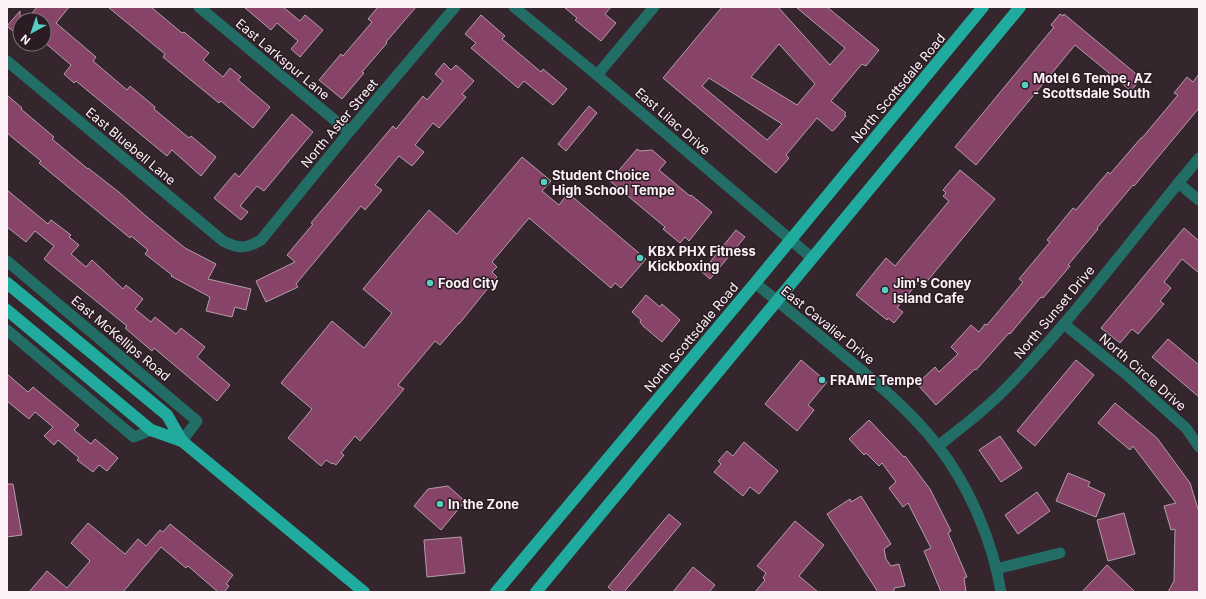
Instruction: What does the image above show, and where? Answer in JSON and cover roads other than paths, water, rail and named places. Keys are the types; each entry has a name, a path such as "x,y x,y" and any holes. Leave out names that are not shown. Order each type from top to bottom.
{"main road":[{"name":"North Scottsdale Road","path":"496,592 755,283 983,7"},
{"path":"536,592 776,300 1020,7"},
{"path":"7,283 167,415 182,441"},
{"path":"7,310 151,430 182,441 364,592"}],"street":[{"name":"East Larkspur Lane","path":"199,7 349,132"},
{"name":"North Aster Street","path":"239,247 250,247 261,240 349,132 456,7"},
{"name":"East Lilac Drive","path":"514,7 597,75 812,258"},
{"path":"597,75 654,7"},
{"name":"East Bluebell Lane","path":"7,61 223,241 232,246 239,247"},
{"name":"North Sunset Drive","path":"938,446 978,415 1014,381 1064,324 1199,158"},
{"path":"1178,183 1199,200"},
{"name":"East McKellips Road","path":"7,261 197,421 182,441"},
{"name":"East Cavalier Drive","path":"755,283 898,402 938,446 956,472 974,506 986,535 1001,592"},
{"name":"North Circle Drive","path":"1064,324 1127,375 1186,428 1199,447"},
{"path":"7,330 134,437 151,430"},
{"path":"996,569 1060,553"}],"place":[{"name":"Motel 6 Tempe, AZ - Scottsdale South","path":"1025,85"},
{"name":"Student Choice High School Tempe","path":"544,182"},
{"name":"KBX PHX Fitness Kickboxing","path":"640,258"},
{"name":"Food City","path":"430,283"},
{"name":"Jim's Coney Island Cafe","path":"885,290"},
{"name":"FRAME Tempe","path":"822,380"},
{"name":"In the Zone","path":"440,504"}]}
